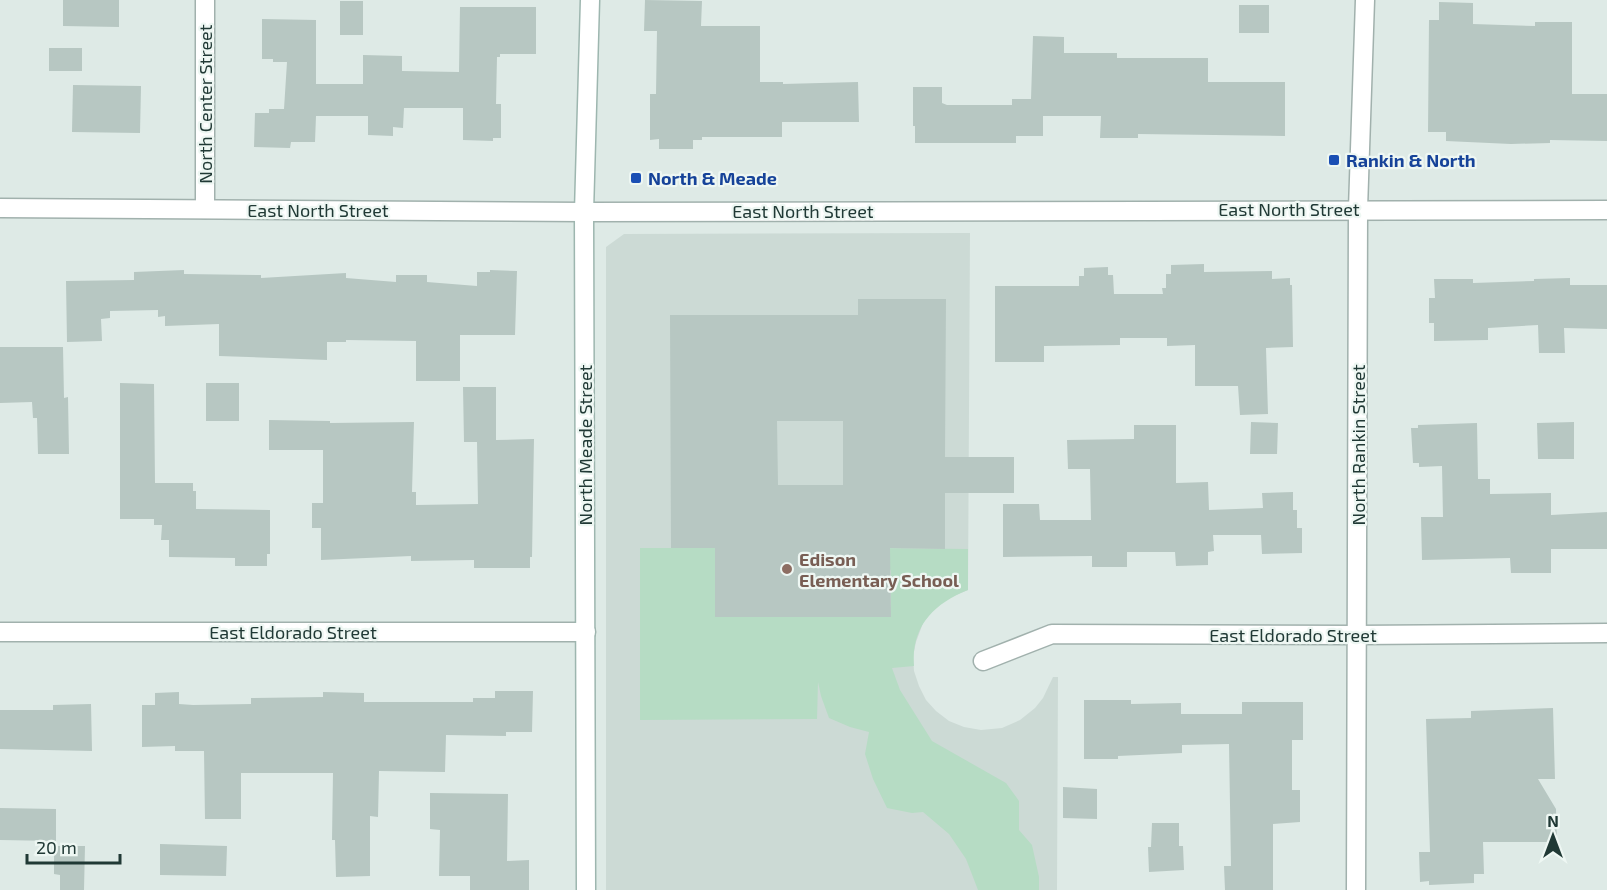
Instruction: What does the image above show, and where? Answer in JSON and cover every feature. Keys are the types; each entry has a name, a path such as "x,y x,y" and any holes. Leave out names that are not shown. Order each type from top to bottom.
{"street":[{"name":"North Center Street","path":"205,0 205,209"},
{"name":"North Meade Street","path":"586,890 584,212 590,0"},
{"name":"North Rankin Street","path":"1356,890 1358,209 1365,0"},
{"name":"East North Street","path":"0,208 584,212 1607,210"},
{"name":"East Eldorado Street","path":"0,632 586,632"},
{"name":"East Eldorado Street","path":"983,661 1052,634 1357,636 1607,633"}],"shaded area":[{"name":"Edison Elementary School","path":"970,233 968,590 936,606 923,623 913,656 914,671 926,700 936,711 949,721 981,730 1002,728 1020,720 1043,698 1053,677 1058,677 1057,890 606,890 606,247 624,234"}],"green space":[{"path":"640,548 715,548 891,617 891,571 877,548 968,549 968,590 944,602 927,619 916,640 914,666 892,668 900,690 932,741 1006,783 1019,801 1019,830 1032,845 1039,877 1039,890 978,890 966,859 949,834 923,812 912,813 887,808 873,779 865,754 869,732 829,718 818,682 817,719 640,720"}],"building":[{"path":"63,0 119,0 119,27 63,26"},
{"path":"645,0 702,1 701,26 760,26 760,82 783,82 783,84 858,82 859,122 782,122 782,137 702,137 702,140 693,140 693,149 659,149 659,139 650,140 650,94 656,94 657,31 644,31"},
{"path":"340,1 363,1 363,35 340,35"},
{"path":"1439,2 1473,3 1473,24 1535,26 1535,22 1572,22 1572,94 1607,94 1607,141 1550,140 1550,143 1511,144 1446,141 1446,132 1428,132 1429,20 1439,20"},
{"path":"1239,5 1269,5 1269,33 1239,33"},
{"path":"460,7 536,7 536,54 500,54 500,57 497,57 496,104 501,104 501,138 493,138 493,141 463,140 463,108 404,108 403,128 393,127 393,136 368,135 368,116 316,116 315,142 291,142 290,148 254,147 255,113 269,113 269,109 284,109 287,62 262,59 262,19 316,20 316,84 363,84 363,55 402,56 402,71 459,72"},
{"path":"1033,36 1064,37 1064,53 1117,53 1117,58 1208,58 1208,82 1285,82 1285,136 1138,134 1138,138 1100,138 1101,116 1043,116 1043,136 1016,136 1016,143 915,143 913,87 942,87 942,103 947,105 1012,105 1012,99 1031,99"},
{"path":"49,48 82,48 82,71 49,71"},
{"path":"73,85 141,86 140,133 72,132"},
{"path":"1204,264 1204,272 1272,271 1272,279 1290,278 1293,347 1266,348 1268,414 1240,415 1238,386 1195,386 1195,345 1167,346 1167,338 1120,338 1120,345 1044,346 1044,362 995,362 995,286 1079,286 1079,276 1084,276 1084,268 1108,267 1108,275 1113,275 1114,294 1163,294 1162,288 1166,288 1166,274 1171,274 1171,265"},
{"path":"184,270 184,274 261,275 261,278 346,273 346,278 396,282 396,275 427,275 427,282 477,286 477,272 517,271 515,335 460,335 460,381 416,381 416,341 327,342 327,360 219,356 219,324 165,326 165,316 158,317 158,310 110,311 110,318 101,319 102,341 67,342 66,281 134,280 134,272"},
{"path":"1570,278 1570,285 1607,285 1607,329 1564,328 1565,353 1539,353 1538,325 1488,328 1488,340 1434,341 1434,323 1429,323 1429,298 1435,298 1434,279 1473,279 1473,283"},
{"path":"858,299 946,299 945,457 1014,457 1014,493 945,493 945,549 890,548 891,617 715,617 715,548 671,548 670,315 858,315","holes":["777,421 843,421 843,485 778,485"]},
{"path":"0,347 63,347 64,398 68,397 69,454 38,454 37,418 33,418 32,402 0,403"},
{"path":"120,383 154,384 155,483 193,483 193,491 196,491 196,509 270,510 270,554 267,554 267,566 235,566 235,558 169,557 169,540 161,540 162,525 154,525 154,519 120,519"},
{"path":"206,383 239,383 239,421 206,421"},
{"path":"463,387 496,387 496,440 534,439 530,568 474,568 474,560 411,561 411,556 321,560 321,528 312,528 312,503 323,503 323,450 269,450 269,420 330,421 330,423 414,422 412,492 416,492 416,505 478,504 477,442 464,442"},
{"path":"1251,422 1278,423 1277,454 1250,454"},
{"path":"1574,422 1574,459 1538,459 1537,423"},
{"path":"1477,423 1478,479 1490,479 1490,494 1551,493 1551,515 1607,512 1607,549 1551,549 1551,573 1511,573 1510,558 1422,560 1421,517 1443,517 1442,466 1419,467 1419,463 1413,463 1411,428 1418,428 1418,425"},
{"path":"1134,425 1176,425 1176,483 1208,482 1209,510 1263,508 1262,493 1293,492 1293,510 1297,510 1297,528 1302,528 1302,553 1262,554 1261,535 1213,535 1214,551 1208,552 1208,565 1176,566 1175,552 1127,552 1127,567 1092,567 1092,556 1003,557 1003,504 1039,504 1040,520 1091,520 1090,469 1068,469 1067,440 1134,439"},
{"path":"495,691 533,691 532,732 506,732 506,736 446,735 445,772 379,771 378,817 370,816 370,876 336,877 335,840 332,840 333,773 241,773 241,819 205,819 204,751 175,751 175,746 142,747 142,705 155,705 155,693 179,692 179,704 193,705 251,704 251,698 323,697 323,692 364,693 364,702 473,702 473,698 495,698"},
{"path":"1084,700 1131,700 1131,704 1181,703 1181,714 1242,714 1242,702 1303,702 1303,740 1292,740 1292,790 1300,790 1300,822 1273,824 1273,890 1225,890 1224,866 1231,866 1229,744 1182,745 1182,753 1118,756 1118,759 1084,759"},
{"path":"91,704 92,751 0,749 0,710 53,710 53,705"},
{"path":"1553,708 1555,779 1538,779 1556,809 1557,842 1483,842 1484,874 1474,874 1474,883 1429,885 1429,881 1420,882 1419,852 1430,852 1426,719 1471,718 1471,711"},
{"path":"1063,787 1097,789 1097,819 1063,818"},
{"path":"430,793 508,794 507,861 529,860 529,890 470,890 470,876 439,876 440,830 430,829"},
{"path":"0,808 56,809 56,841 0,840"},
{"path":"1152,823 1179,823 1179,846 1183,846 1184,870 1149,872 1148,847 1151,847"},
{"path":"160,844 227,846 226,876 160,875"},
{"path":"54,846 85,846 84,890 60,890 60,875 54,874"}],"place":[{"name":"Rankin & North","path":"1334,160"},
{"name":"North & Meade","path":"636,178"},
{"name":"Edison Elementary School","path":"787,569"}]}
